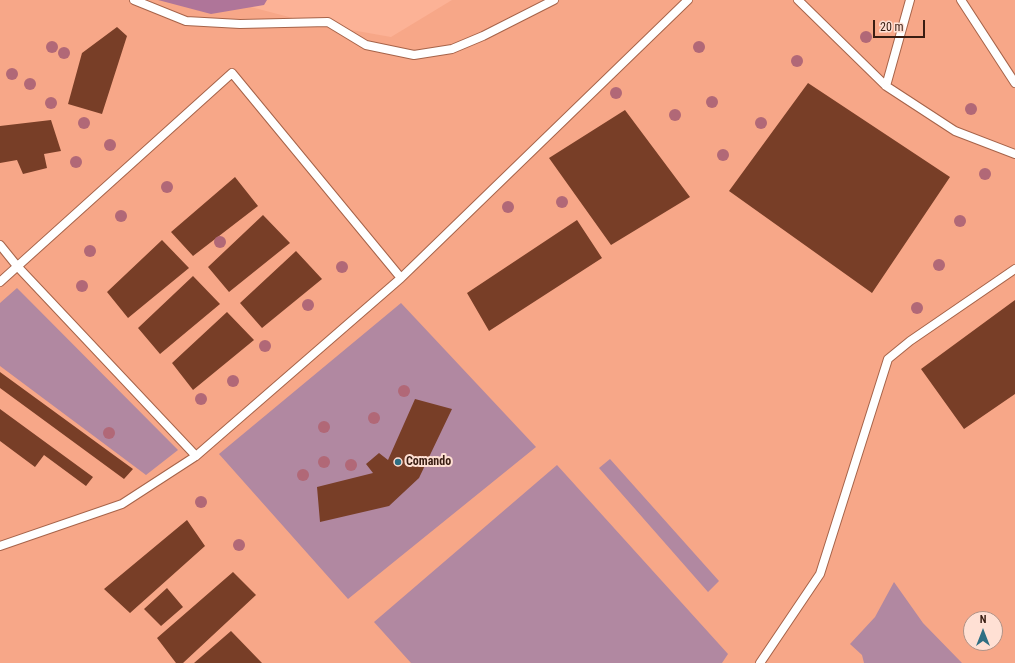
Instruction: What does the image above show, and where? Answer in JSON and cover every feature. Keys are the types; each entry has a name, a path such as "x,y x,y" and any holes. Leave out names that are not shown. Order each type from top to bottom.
{"lane":[{"path":"134,0 186,22 240,24 328,22 366,45 414,55 452,49 483,36 554,0"},
{"path":"0,546 122,504 196,456 401,278 688,0"},
{"path":"798,0 886,86 954,131 1015,154"},
{"path":"886,86 910,0"},
{"path":"960,0 1015,83"},
{"path":"0,282 232,73 401,278"},
{"path":"0,245 196,456"},
{"path":"760,663 820,574 888,359 910,341 1015,269"}],"shaded area":[{"path":"0,0 224,0 312,23 391,37 452,0 1015,0 1015,663 0,663"},
{"path":"158,0 267,0 264,5 211,14"},
{"path":"17,288 178,450 146,475 0,366 0,303"},
{"path":"401,303 536,447 348,599 219,454"},
{"path":"610,459 719,581 708,592 599,468"},
{"path":"557,465 728,654 722,663 411,663 374,622"},
{"path":"894,582 923,623 962,663 864,663 862,655 850,644 875,617"}],"building":[{"path":"117,27 127,36 102,114 68,104 82,53"},
{"path":"808,83 950,177 872,293 729,191"},
{"path":"625,110 690,197 611,245 549,158"},
{"path":"51,120 61,151 44,154 47,168 23,174 17,160 0,163 0,126"},
{"path":"235,177 258,206 193,256 171,232"},
{"path":"263,215 290,243 229,292 208,267"},
{"path":"577,220 602,258 489,331 467,293"},
{"path":"162,240 189,268 128,318 107,292"},
{"path":"296,251 322,279 262,328 240,303"},
{"path":"193,276 220,304 160,354 138,328"},
{"path":"1015,300 1015,394 964,429 921,369"},
{"path":"227,312 254,340 193,390 172,363"},
{"path":"0,372 133,469 124,479 0,388"},
{"name":"Comando","path":"415,399 452,409 419,478 389,506 320,522 317,487 373,473 366,464 379,453 388,460"},
{"path":"0,409 93,477 86,486 44,455 35,467 0,441"},
{"path":"187,520 205,546 130,613 104,589"},
{"path":"233,572 256,595 183,663 176,663 157,638"},
{"path":"167,588 183,607 161,626 144,609"},
{"path":"231,631 262,663 194,663"}],"place":[{"name":"Comando","path":"398,462"}]}
